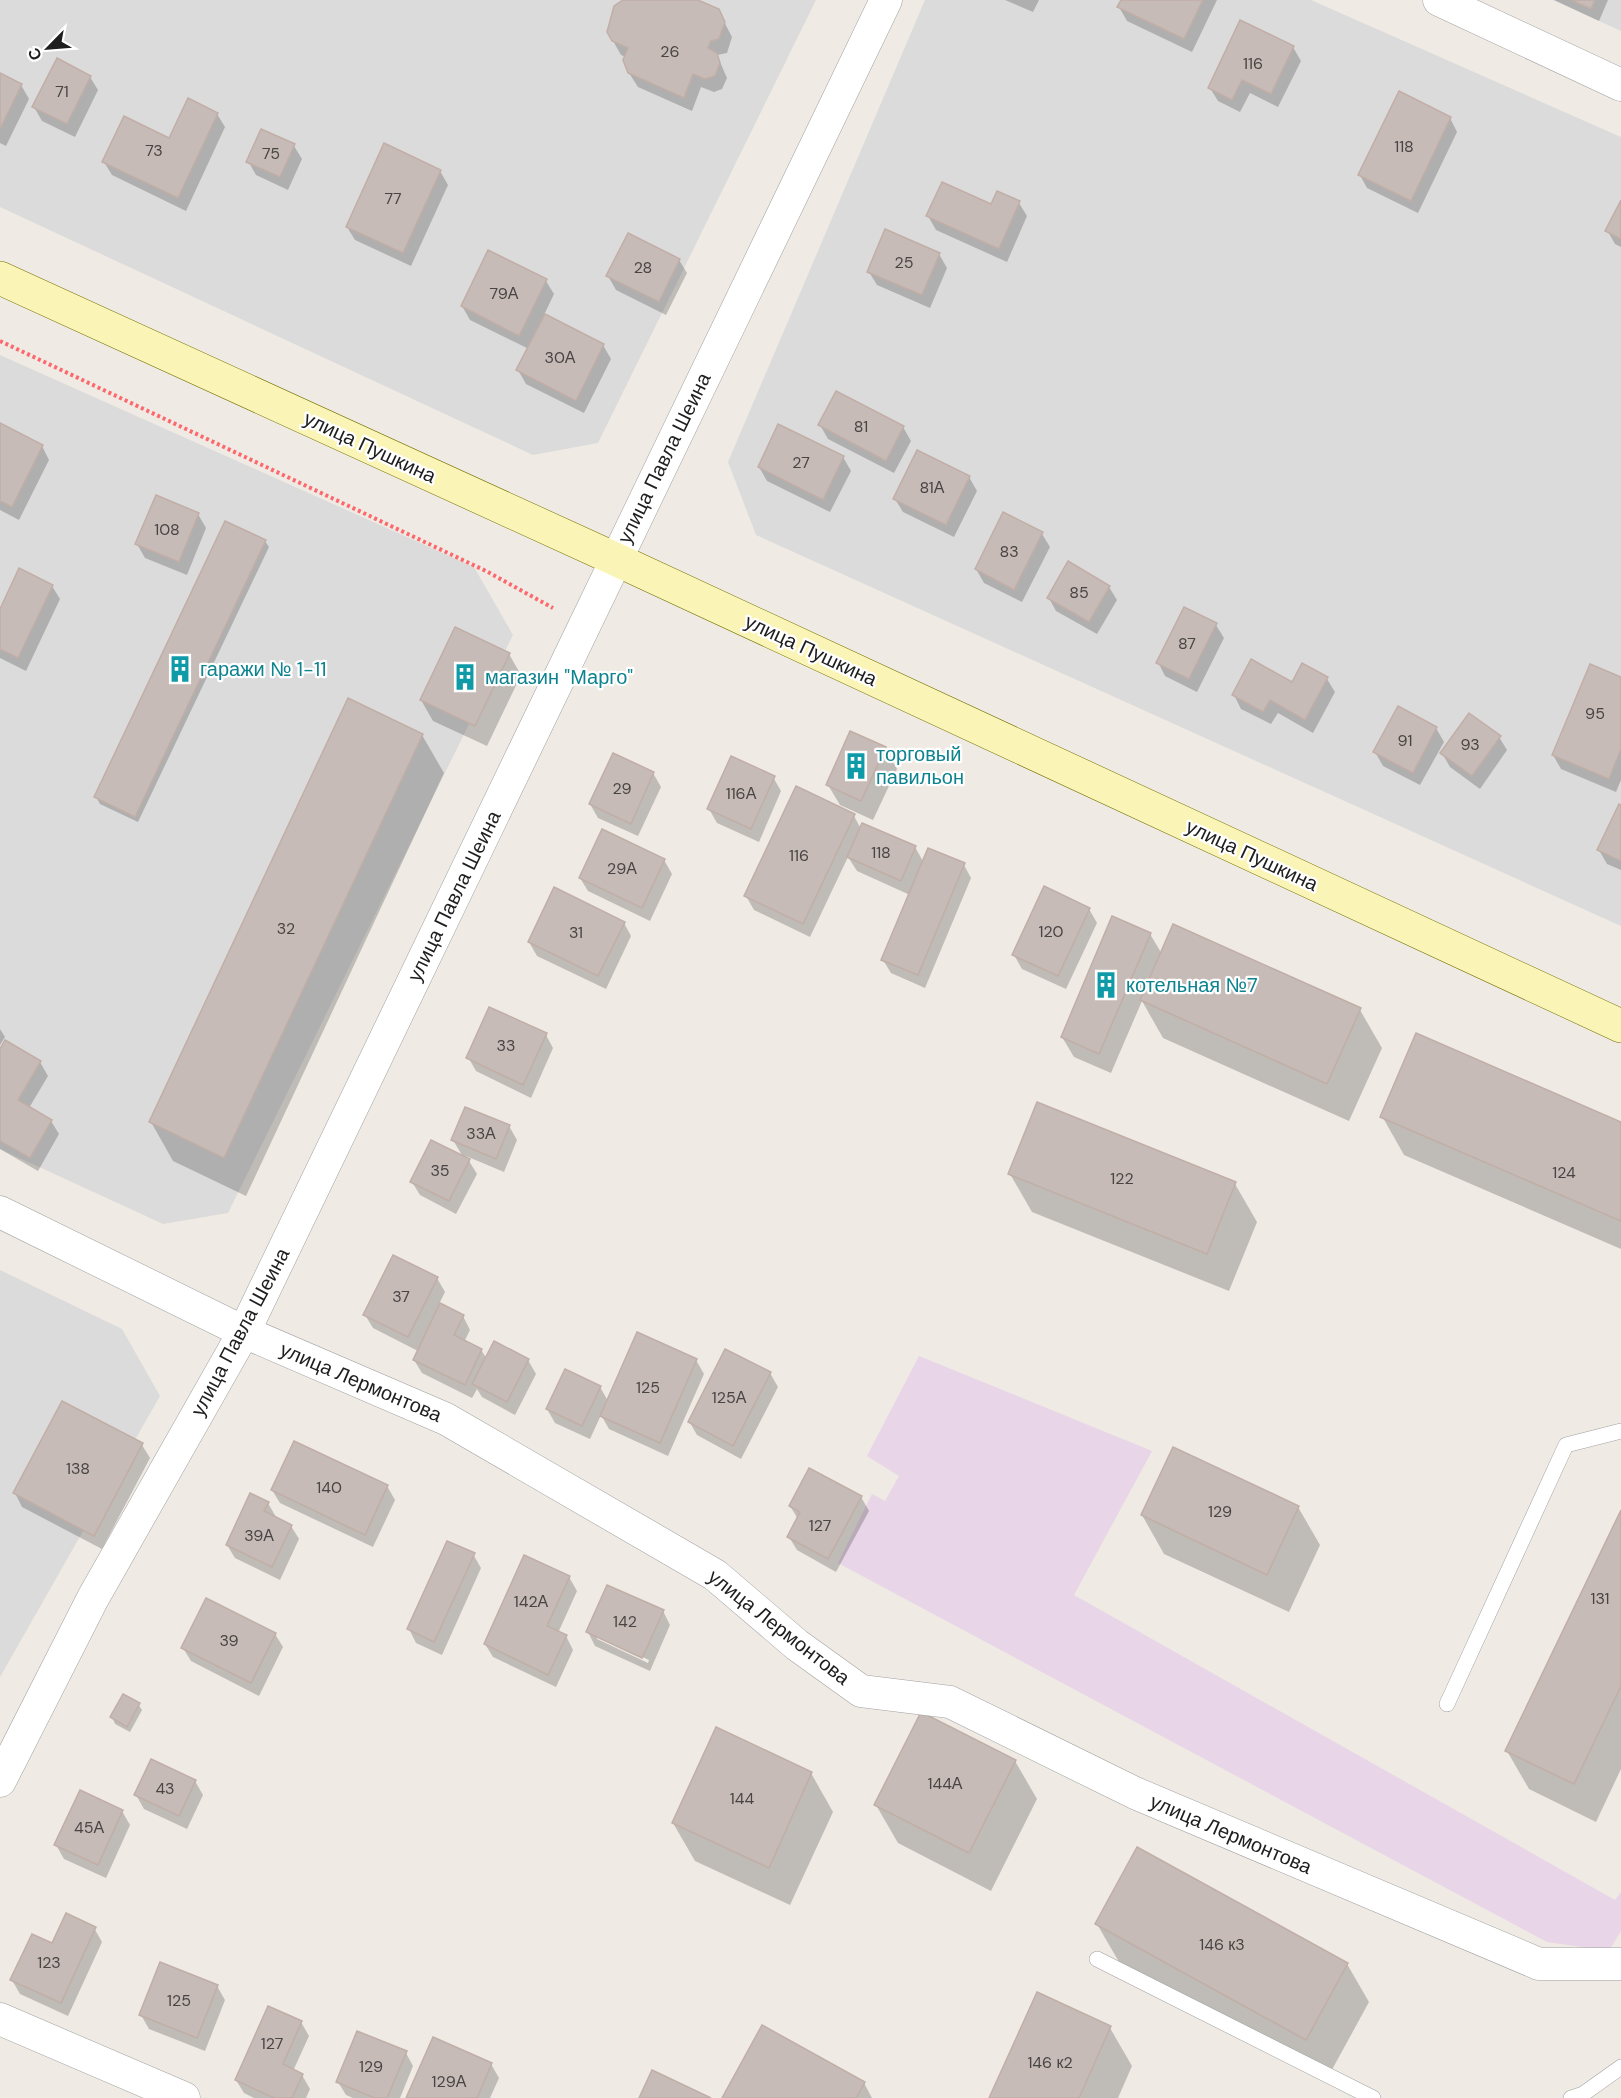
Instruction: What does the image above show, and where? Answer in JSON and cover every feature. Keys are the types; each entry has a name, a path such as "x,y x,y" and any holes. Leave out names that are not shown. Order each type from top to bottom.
{"street":[{"name":"улица Павла Шеина","path":"0,1781 93,1598 244,1332 886,0"},
{"path":"1439,0 1621,85"},
{"name":"улица Пушкина","path":"0,278 615,559 1621,1026"},
{"name":"улица Лермонтова","path":"0,1212 244,1332 446,1419 705,1569 797,1645 861,1691 950,1702 1136,1793 1539,1964 1621,1965"},
{"path":"0,2019 183,2098"}],"lane":[{"path":"1447,1704 1566,1445 1621,1431"},
{"path":"1097,1959 1373,2098"},
{"path":"1571,2098 1582,2094 1621,2067"}],"path":[{"path":"0,341 486,571 584,624"}],"shaded area":[{"path":"0,0 816,0 598,443 533,455 0,207"},
{"path":"925,0 1311,0 1621,137 1621,926 756,535 728,462"},
{"path":"1553,0 1621,0 1621,31"},
{"path":"0,355 474,567 513,635 228,1213 163,1224 0,1149"},
{"path":"0,1270 122,1329 160,1396 0,1677"},
{"path":"919,1356 1152,1451 1074,1595 1615,1900 1621,1892 1621,1931 1609,1951 1547,1942 838,1563 872,1494 885,1501 899,1476 867,1456"}],"building":[{"path":"623,0 698,0 719,9 725,22 719,39 711,41 708,48 717,53 720,63 715,76 705,79 693,74 684,98 628,73 623,60 628,48 612,41 607,32 614,6"},
{"path":"1121,0 1203,0 1184,39 1117,7"},
{"path":"1571,0 1595,0 1591,9"},
{"path":"1240,20 1294,46 1271,94 1242,80 1232,100 1208,88"},
{"path":"57,58 91,76 67,124 32,107"},
{"path":"0,73 22,84 0,129"},
{"path":"1399,91 1451,117 1411,201 1358,175"},
{"path":"188,98 218,113 178,198 102,162 124,116 169,138"},
{"path":"261,129 295,144 280,177 246,162"},
{"path":"384,143 441,170 403,253 346,227"},
{"path":"942,182 991,204 997,191 1020,201 999,249 926,216"},
{"path":"1621,200 1621,239 1605,231"},
{"path":"885,229 940,253 922,295 867,272"},
{"path":"628,233 680,259 659,302 606,276"},
{"path":"488,250 547,279 519,336 461,306"},
{"path":"545,314 604,344 576,401 516,370"},
{"path":"836,391 904,426 886,461 818,425"},
{"path":"0,423 43,445 12,507 0,501"},
{"path":"778,424 844,456 823,500 758,467"},
{"path":"917,450 970,476 946,525 893,499"},
{"path":"156,495 199,513 179,562 135,544"},
{"path":"1003,512 1043,532 1014,590 975,569"},
{"name":"гаражи № 1-11","path":"225,521 266,540 135,817 94,797"},
{"path":"1068,561 1110,586 1089,622 1047,598"},
{"path":"19,568 53,585 18,658 0,649 0,609"},
{"path":"1184,607 1217,623 1189,679 1156,663"},
{"name":"магазин \"Марго\"","path":"455,627 510,653 475,726 420,700"},
{"path":"1251,659 1292,682 1302,663 1328,677 1305,720 1270,700 1263,712 1232,695"},
{"path":"1590,664 1621,677 1621,749 1609,779 1552,755"},
{"path":"348,698 423,734 224,1158 149,1122"},
{"path":"1398,706 1437,727 1413,773 1373,752"},
{"path":"1469,713 1501,736 1472,776 1440,753"},
{"name":"торговый павильон","path":"850,731 886,747 861,801 826,785"},
{"path":"613,753 654,772 631,824 589,804"},
{"path":"731,756 775,776 751,829 707,809"},
{"path":"796,786 855,814 803,924 744,896"},
{"path":"1619,804 1621,805 1621,861 1597,850"},
{"path":"862,823 916,846 901,881 847,857"},
{"path":"602,829 665,859 642,908 579,878"},
{"path":"928,848 965,863 918,975 881,960"},
{"path":"1044,886 1090,908 1058,976 1012,955"},
{"path":"554,887 625,922 598,976 528,942"},
{"name":"котельная №7","path":"1112,916 1151,933 1099,1054 1061,1037"},
{"path":"1173,924 1361,1008 1327,1084 1140,1000"},
{"path":"489,1007 547,1033 523,1085 466,1058"},
{"path":"1416,1033 1621,1122 1621,1221 1380,1117"},
{"path":"5,1040 41,1061 18,1100 52,1120 30,1158 0,1141 0,1049"},
{"path":"1037,1102 1236,1182 1207,1254 1008,1174"},
{"path":"465,1107 510,1125 496,1159 451,1140"},
{"path":"431,1140 470,1159 449,1201 410,1182"},
{"path":"393,1255 438,1277 408,1337 363,1315"},
{"path":"440,1303 464,1315 454,1335 482,1349 465,1385 413,1360"},
{"path":"637,1332 697,1359 660,1443 600,1416"},
{"path":"494,1341 529,1359 507,1402 472,1384"},
{"path":"725,1349 771,1372 733,1446 688,1422"},
{"path":"565,1369 601,1386 582,1426 546,1409"},
{"path":"62,1401 143,1443 94,1536 13,1493"},
{"path":"294,1441 388,1485 365,1535 271,1490"},
{"path":"1173,1447 1299,1506 1267,1575 1141,1515"},
{"path":"809,1468 862,1496 828,1559 787,1537 800,1512 789,1506"},
{"path":"250,1493 269,1502 264,1511 292,1525 272,1567 226,1545"},
{"path":"1621,1510 1621,1686 1574,1784 1505,1751"},
{"path":"447,1541 475,1553 434,1642 407,1629"},
{"path":"524,1555 570,1576 547,1626 567,1635 548,1675 484,1644"},
{"path":"607,1585 664,1610 642,1658 586,1632"},
{"path":"206,1598 276,1633 251,1683 181,1648"},
{"path":"123,1694 140,1703 127,1727 110,1717"},
{"path":"921,1712 1016,1760 969,1853 874,1805"},
{"path":"716,1727 812,1772 769,1868 672,1823"},
{"path":"151,1759 196,1780 179,1816 134,1795"},
{"path":"80,1790 123,1810 98,1865 54,1845"},
{"path":"1137,1847 1348,1963 1306,2040 1095,1924"},
{"path":"66,1913 96,1927 61,2003 10,1980 32,1934 52,1943"},
{"path":"160,1962 218,1985 197,2038 139,2015"},
{"path":"1037,1992 1111,2026 1079,2098 989,2098"},
{"path":"268,2006 302,2021 283,2064 303,2074 292,2098 274,2098 235,2080"},
{"path":"762,2025 865,2082 856,2098 722,2098"},
{"path":"357,2031 407,2051 387,2098 375,2098 336,2082"},
{"path":"433,2037 492,2063 477,2098 406,2098"},
{"path":"652,2070 711,2098 639,2098"}],"place":[{"name":"гаражи № 1-11","path":"180,669"},
{"name":"магазин \"Марго\"","path":"465,677"},
{"name":"торговый павильон","path":"856,766"},
{"name":"котельная №7","path":"1106,985"}]}
